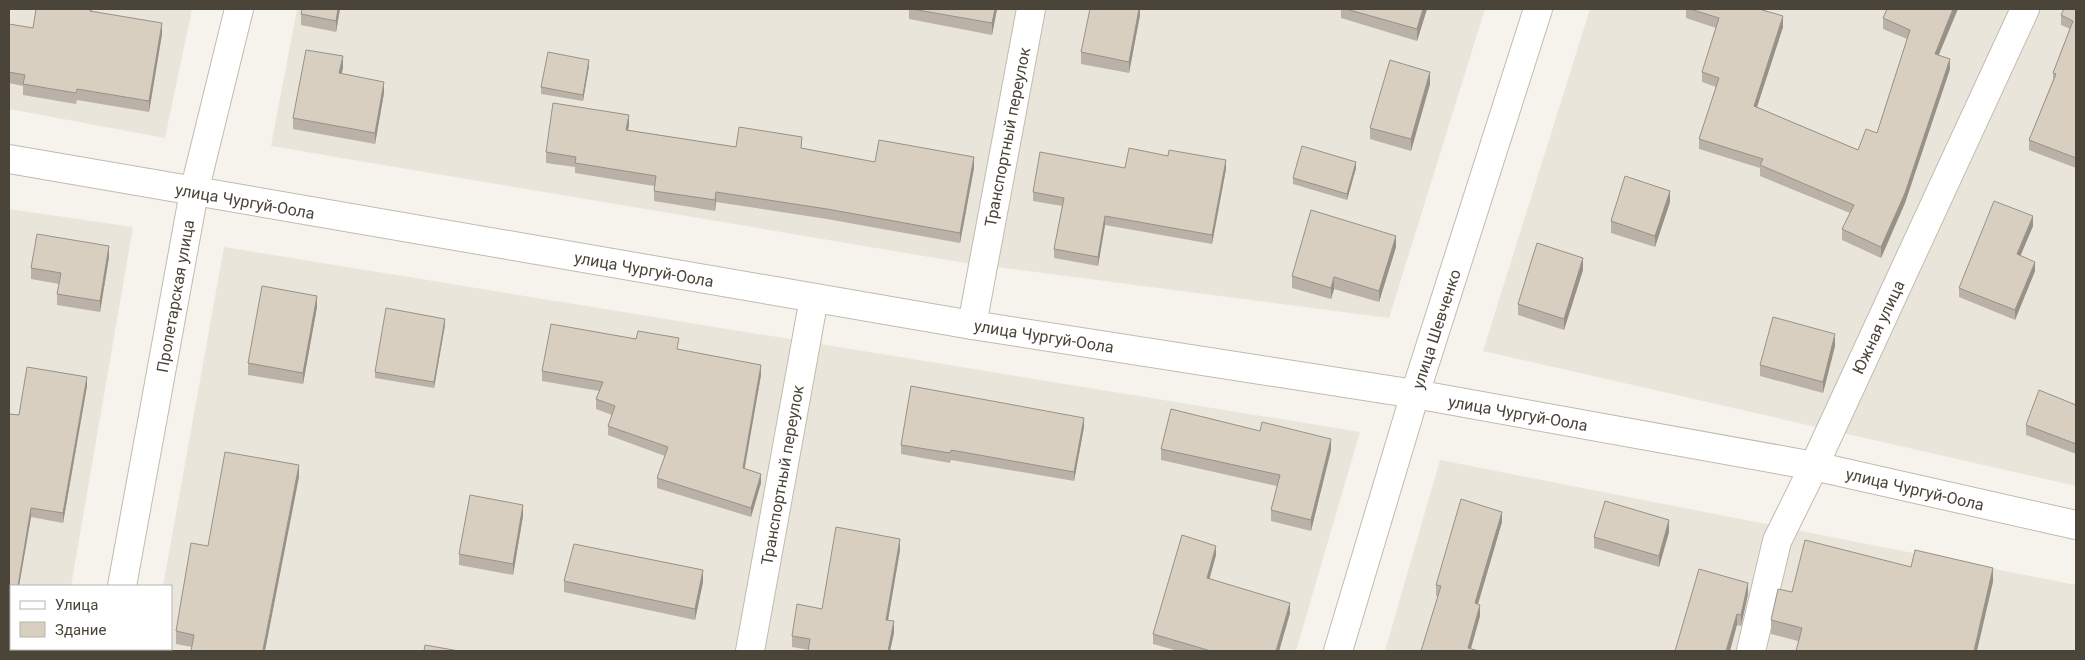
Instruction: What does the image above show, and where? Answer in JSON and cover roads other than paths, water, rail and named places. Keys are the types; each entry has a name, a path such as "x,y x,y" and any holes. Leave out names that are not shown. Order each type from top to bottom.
{"street":[{"name":"Пролетарская улица","path":"122,585 194,192 239,9"},
{"name":"Транспортный переулок","path":"972,325 1031,9"},
{"name":"улица Шевченко","path":"1338,651 1415,394 1538,9"},
{"name":"Южная улица","path":"1751,651 1776,541 1814,466 2025,9"},
{"name":"улица Чургуй-Оола","path":"9,159 972,325 1415,394 1814,466 2076,525"},
{"name":"Транспортный переулок","path":"750,651 814,298"}]}
